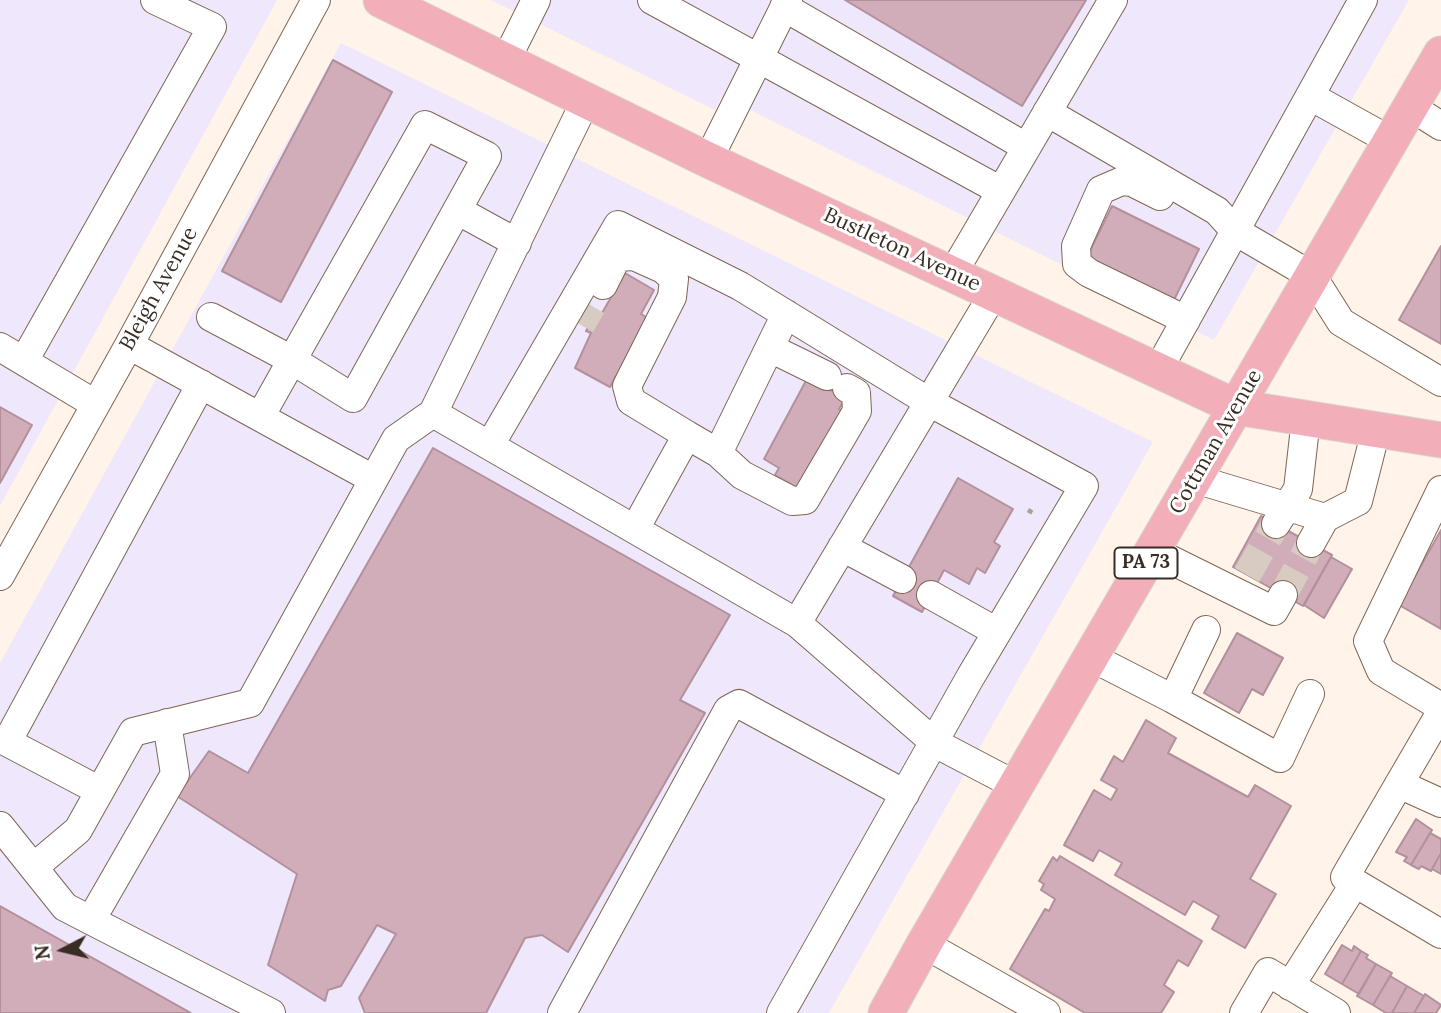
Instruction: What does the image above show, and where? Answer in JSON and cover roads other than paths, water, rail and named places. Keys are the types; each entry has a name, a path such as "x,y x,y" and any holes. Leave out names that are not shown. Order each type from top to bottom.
{"main road":[{"name":"Bustleton Avenue","path":"381,0 708,160 1236,407 1441,440"},
{"name":"Cottman Avenue","path":"886,1013 1441,54"}],"street":[{"path":"95,404 12,354 212,27 155,0"},
{"name":"Bleigh Avenue","path":"0,576 316,0"},
{"path":"505,62 536,0"},
{"path":"652,0 1001,191"},
{"path":"953,273 1113,0"},
{"path":"1158,370 1186,320 1230,225 1310,96 1363,0"},
{"path":"708,160 786,3 1026,148"},
{"path":"1310,96 1391,141"},
{"path":"34,867 78,830 133,732 250,703 396,439 433,413 586,100"},
{"path":"1411,107 1441,127"},
{"path":"1047,112 1217,211 1230,225 1312,276 1341,322 1441,382"},
{"path":"211,317 292,360 353,398 487,156 425,125 292,360 260,417"},
{"path":"1186,320 1089,273 1077,264 1076,246 1101,190 1122,181 1132,182 1206,220 1230,225"},
{"path":"457,210 517,243"},
{"path":"490,445 618,225 740,286 929,402 1084,486 997,632 781,1013"},
{"path":"534,371 564,351 617,257 634,256 663,269 674,279 672,297 628,386 631,401 718,453 742,475 792,501 805,500 857,411 856,393 770,348"},
{"path":"797,623 994,293"},
{"path":"718,453 786,314"},
{"path":"129,345 373,480"},
{"path":"100,791 8,742 201,384"},
{"path":"433,413 797,623 935,743 1017,786"},
{"path":"1281,515 1297,489 1306,419"},
{"path":"1195,479 1281,515 1325,518 1359,501 1376,430"},
{"path":"635,529 687,435"},
{"path":"1290,986 1441,710 1381,671 1368,641 1441,490"},
{"path":"1311,543 1325,518"},
{"path":"842,547 902,579"},
{"path":"1153,551 1242,584 1274,611 1283,595"},
{"path":"931,595 997,632"},
{"path":"1172,699 1206,630"},
{"path":"1091,657 1279,758 1310,694"},
{"path":"562,1013 728,710 739,704 905,794"},
{"path":"91,920 175,774 167,723"},
{"path":"1399,784 1441,803"},
{"path":"0,826 65,907 271,1013"},
{"path":"1350,880 1441,934"},
{"path":"924,944 1046,1013"},
{"path":"1244,1013 1268,972 1336,1013"}],"tunnel":[{"path":"581,325 592,306"},
{"path":"1247,575 1276,524"},
{"path":"1283,595 1311,543"}]}
